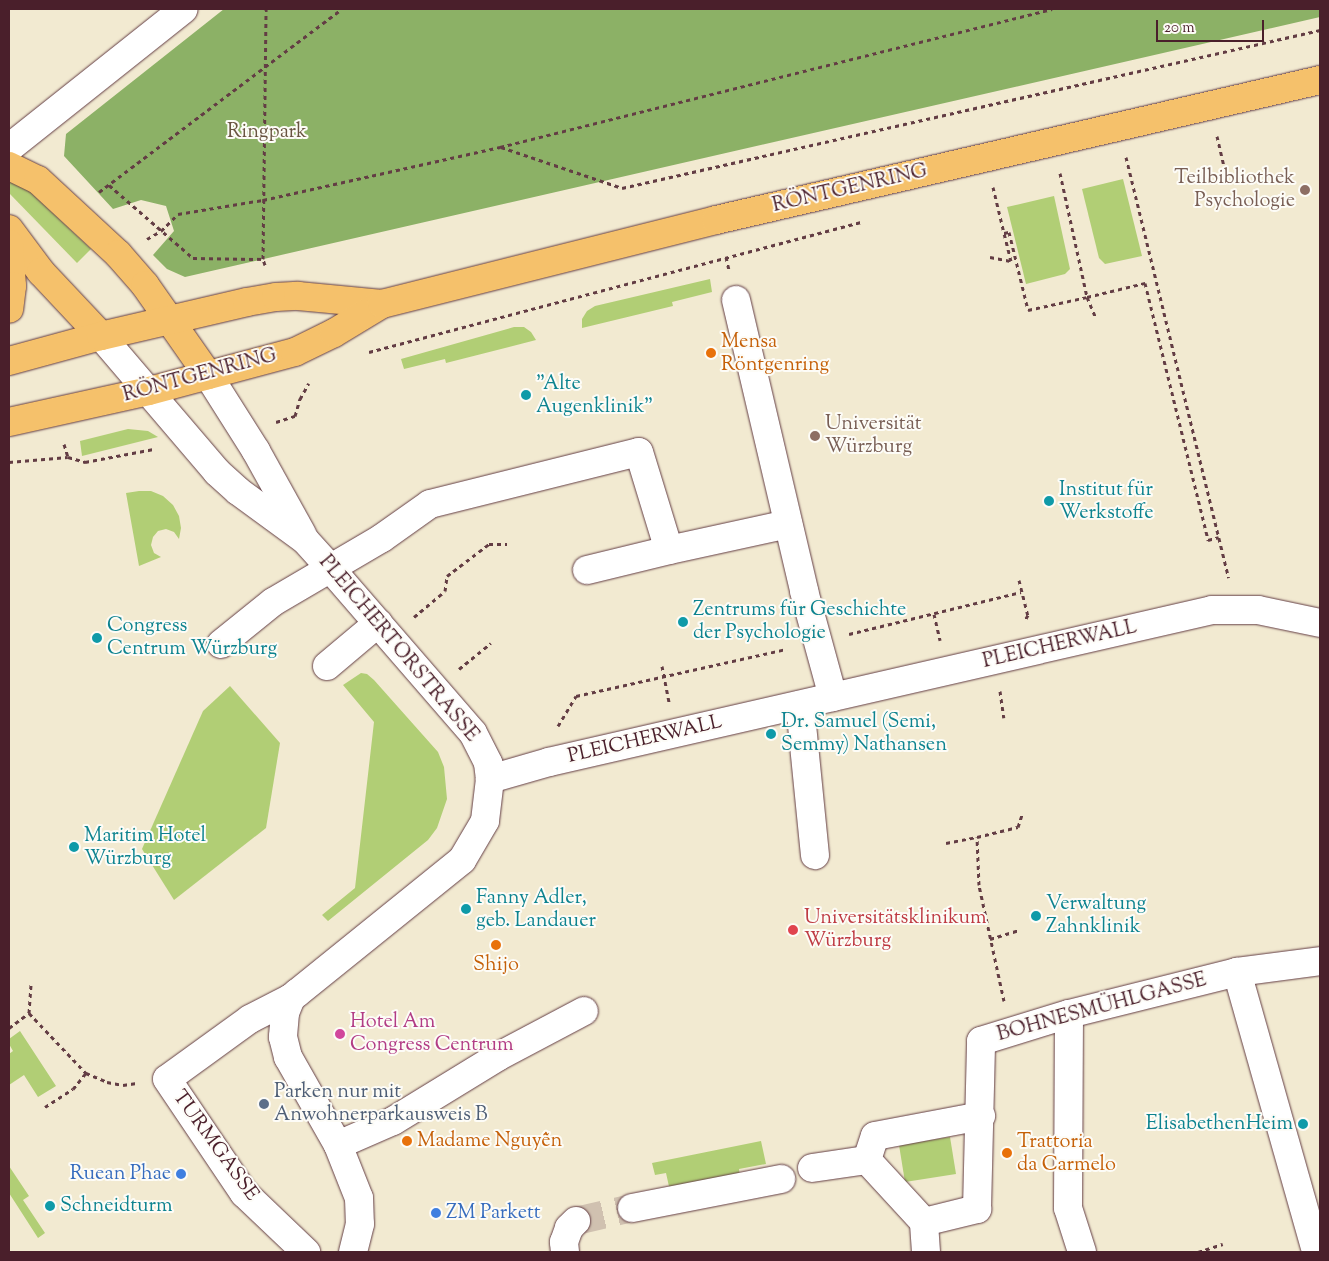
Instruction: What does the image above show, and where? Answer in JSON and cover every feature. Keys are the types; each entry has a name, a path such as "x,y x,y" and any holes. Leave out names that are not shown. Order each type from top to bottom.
{"main road":[{"name":"RÖNTGENRING","path":"9,422 150,391 295,352 382,304 716,220 1320,80"},
{"path":"9,166 38,180 73,211 145,285 208,375"},
{"path":"9,229 40,272 101,336"},
{"path":"9,244 12,286 9,309"},
{"name":"RÖNTGENRING","path":"9,361 101,336 276,297 298,296 382,304"}],"street":[{"path":"9,148 184,9"},
{"path":"736,300 788,524 834,697"},
{"name":"PLEICHERTORSTRASSE","path":"101,336 224,478 238,491 305,540 473,733 488,763 490,778 485,821 462,860 291,998"},
{"name":"PLEICHERTORSTRASSE","path":"208,375 256,452 305,540"},
{"path":"221,644 273,602 382,538 430,504 639,452 669,550"},
{"path":"587,570 788,524"},
{"name":"PLEICHERWALL","path":"490,778 564,758 1212,610 1236,608 1258,610 1320,623"},
{"path":"327,666 384,630"},
{"path":"800,705 815,855"},
{"name":"BOHNESMÜHLGASSE","path":"924,1222 977,1209 981,1116 981,1041 1069,1014 1237,972 1320,962"},
{"path":"1237,972 1316,1252"},
{"path":"291,998 283,1025 283,1037 288,1057 338,1146 359,1198 360,1224 353,1252"},
{"name":"TURMGASSE","path":"291,998 250,1019 167,1080 244,1193 306,1252"},
{"path":"338,1146 393,1121 499,1056 584,1011"},
{"path":"1069,1014 1068,1208 1082,1252"},
{"path":"867,1160 875,1136 981,1116"},
{"path":"812,1168 867,1160"},
{"path":"867,1160 924,1222 926,1252"},
{"path":"632,1208 781,1179"},
{"path":"565,1252 564,1242 569,1228 576,1221"}],"path":[{"path":"266,9 266,67 263,200 263,259 193,258 109,185 266,67 342,9"},
{"path":"161,231 178,214 263,200 500,147 1052,9"},
{"path":"500,147 622,188 1320,30"},
{"path":"1119,127 1236,608"},
{"path":"1208,138 1227,133"},
{"path":"1217,136 1226,175"},
{"path":"1052,143 1087,297 1095,316"},
{"path":"1117,160 1135,156"},
{"path":"986,158 1011,260 990,257"},
{"path":"1050,176 1069,171"},
{"path":"984,191 1003,186"},
{"path":"716,220 736,300"},
{"path":"360,354 869,220"},
{"path":"1004,233 1009,232 1028,310 1144,282 1208,540 1219,537"},
{"path":"308,383 315,378"},
{"path":"384,630 445,591 447,576 469,563 489,544 507,544"},
{"path":"846,635 1021,592 1019,580"},
{"path":"484,649 491,643"},
{"path":"557,728 576,696 792,648"},
{"path":"662,666 664,676"},
{"path":"946,843 1018,827 1022,815"},
{"path":"978,837 979,885 1002,998"},
{"path":"990,939 1020,930"},
{"path":"31,984 29,1013 86,1073 107,1082 123,1085 158,1078 167,1080"},
{"path":"9,1028 29,1013"},
{"path":"45,1107 73,1089 86,1073"},
{"path":"1198,1252 1223,1244"}],"green space":[{"name":"Ringpark","path":"224,9 1320,9 1320,17 185,277 167,269 153,255 174,231 166,206 141,200 113,209 64,156 66,134"},
{"path":"9,172 91,249 77,263 9,193"},
{"path":"1123,179 1142,256 1105,264 1099,258 1082,189"},
{"path":"1054,196 1070,269 1065,274 1026,284 1007,207"},
{"path":"710,279 712,292 672,302 673,306 582,328 582,319 587,311 595,306"},
{"path":"514,327 524,327 531,332 536,340 446,363 445,359 404,369 401,359"},
{"path":"128,429 148,431 158,437 82,456 80,441"},
{"path":"151,491 163,496 173,505 179,516 181,528 179,539 174,532 166,529 158,531 153,537 151,545 154,553 161,557 139,566 126,493"},
{"path":"361,673 367,674 374,680 438,752 444,767 447,799 437,828 428,840 328,921 322,915 355,888 374,722 343,685"},
{"path":"230,686 280,743 266,828 174,900 142,849 203,711"},
{"path":"20,1031 56,1086 38,1097 24,1075 9,1085 9,1054 13,1051 9,1044 9,1039"},
{"path":"950,1137 956,1174 905,1182 899,1145"},
{"path":"761,1141 766,1164 739,1169 740,1177 670,1191 666,1173 655,1175 652,1163"},
{"path":"9,1166 29,1196 23,1200 45,1233 38,1238 9,1193"}],"tunnel":[{"path":"576,1221 632,1208"}],"place":[{"name":"Teilbibliothek Psychologie","path":"1305,190"},
{"name":"Mensa Röntgenring","path":"711,353"},
{"name":"\"Alte Augenklinik\"","path":"526,395"},
{"name":"Universität Würzburg","path":"815,436"},
{"name":"Institut für Werkstoffe","path":"1049,501"},
{"name":"Zentrums für Geschichte der Psychologie","path":"683,622"},
{"name":"Congress Centrum Würzburg","path":"97,638"},
{"name":"Dr. Samuel (Semi, Semmy) Nathansen","path":"771,734"},
{"name":"Maritim Hotel Würzburg","path":"74,847"},
{"name":"Fanny Adler, geb. Landauer","path":"466,909"},
{"name":"Verwaltung Zahnklinik","path":"1036,916"},
{"name":"Universitätsklinikum Würzburg","path":"793,930"},
{"name":"Shijo","path":"496,945"},
{"name":"Hotel Am Congress Centrum","path":"340,1034"},
{"name":"Parken nur mit Anwohnerparkausweis B","path":"264,1104"},
{"name":"ElisabethenHeim","path":"1303,1124"},
{"name":"Madame Nguyễn","path":"407,1141"},
{"name":"Trattoria da Carmelo","path":"1007,1153"},
{"name":"Ruean Phae","path":"181,1174"},
{"name":"Schneidturm","path":"50,1206"},
{"name":"ZM Parkett","path":"436,1213"}]}
